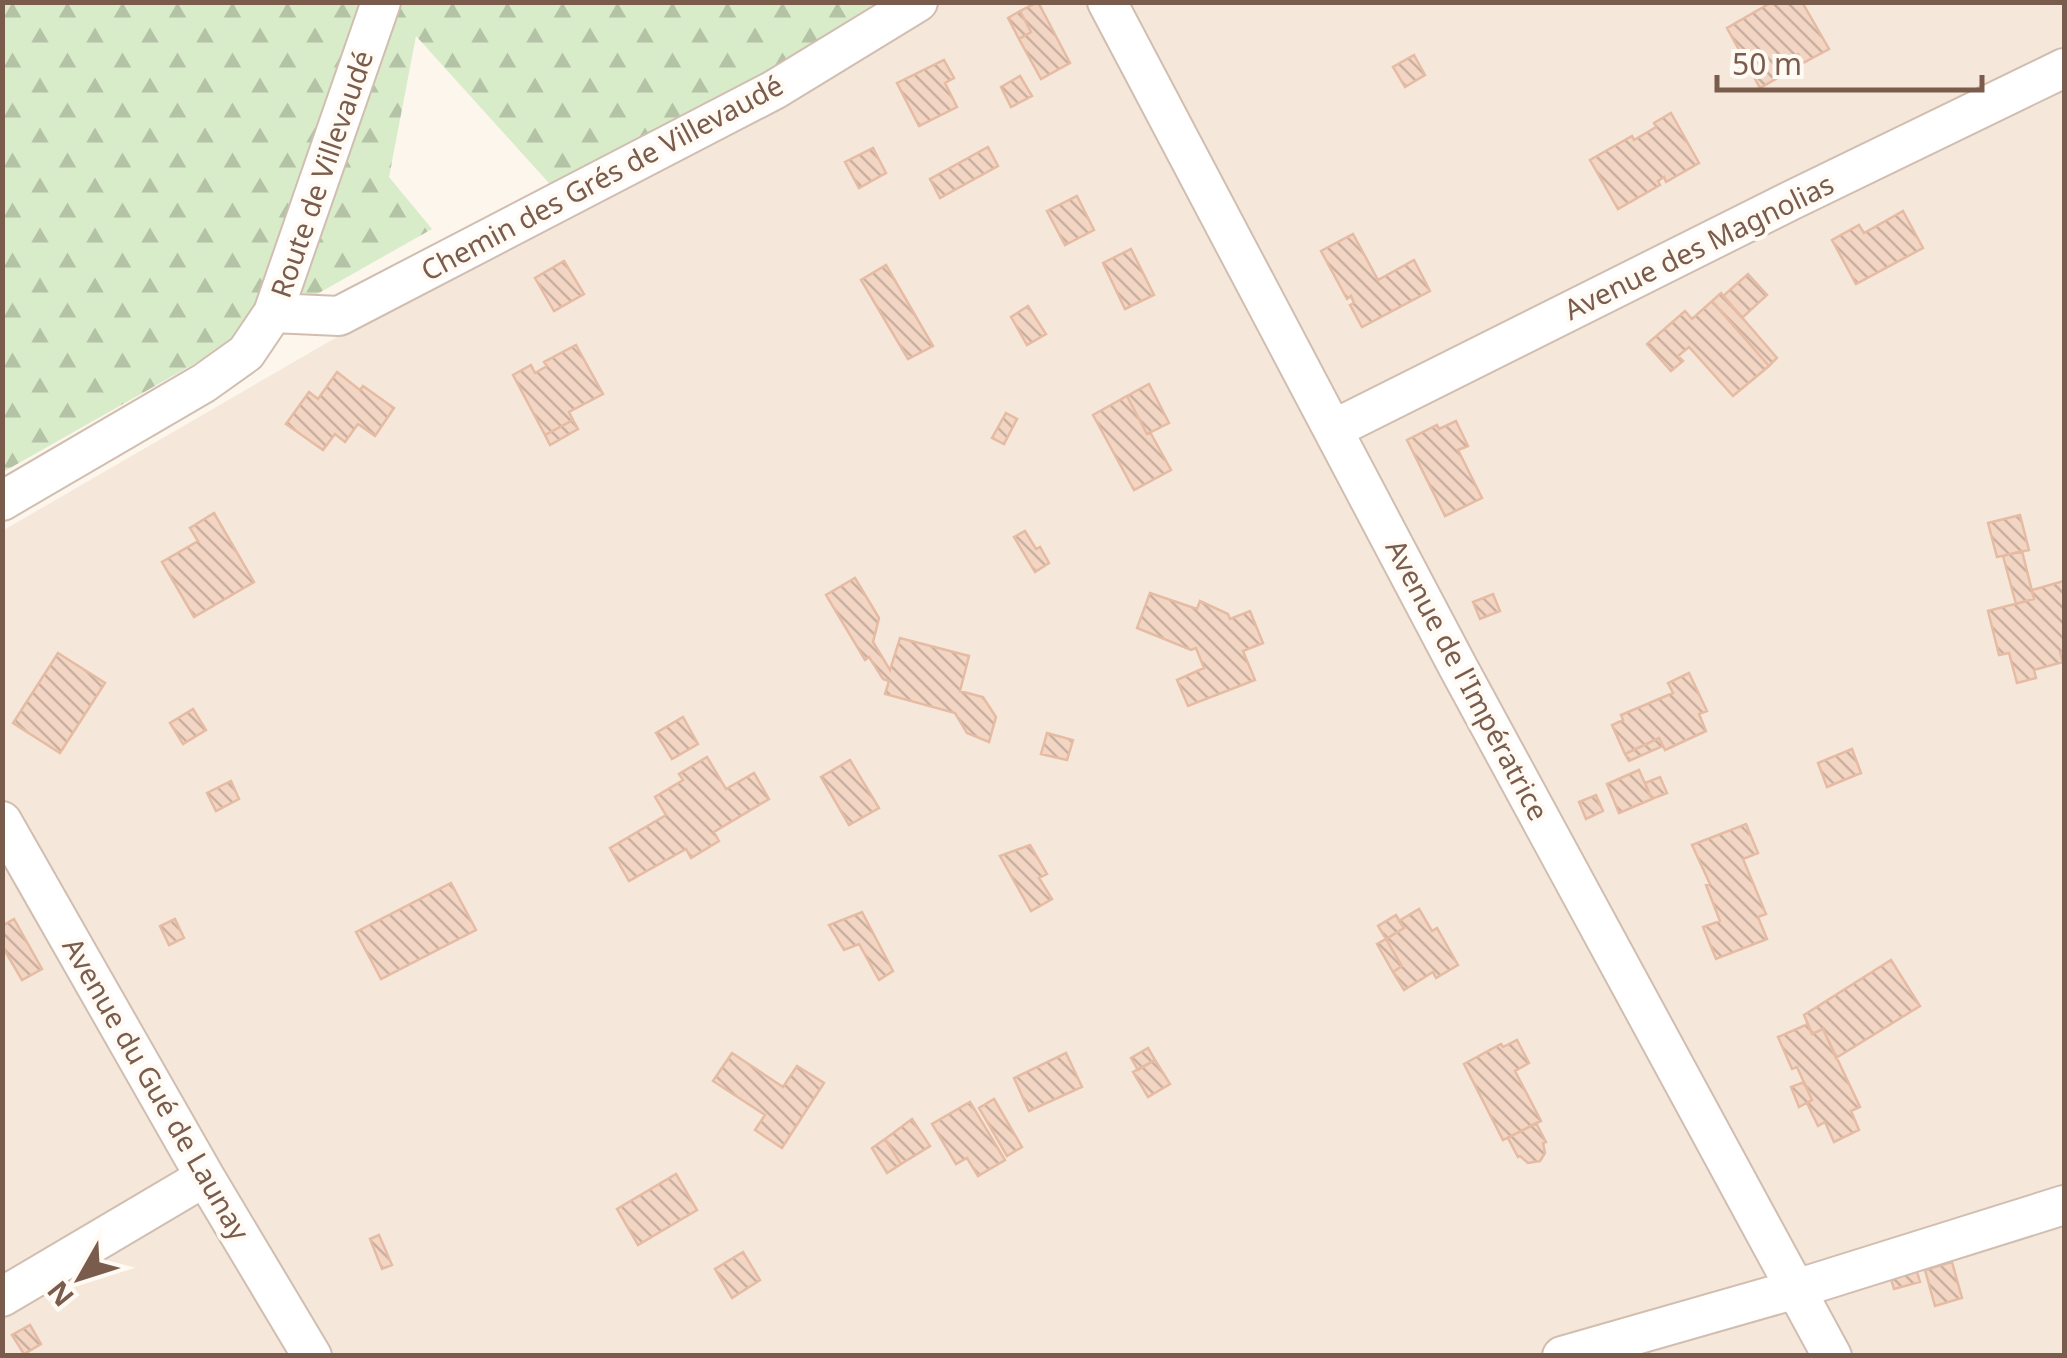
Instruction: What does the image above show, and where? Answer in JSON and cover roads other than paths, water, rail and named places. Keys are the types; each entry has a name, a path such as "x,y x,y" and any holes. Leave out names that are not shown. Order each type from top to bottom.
{"street":[{"name":"Route de Villevaudé","path":"2,500 204,383 246,352 273,313 296,253 380,2"},
{"name":"Chemin des Grés de Villevaudé","path":"273,313 339,316 774,90 918,2"},
{"name":"Avenue de l'Impératrice","path":"1107,2 1458,667 1832,1356"},
{"name":"Avenue des Magnolias","path":"1334,429 2064,68"},
{"name":"Avenue du Gué de Launay","path":"2,821 312,1356"},
{"path":"2,1297 205,1177"},
{"path":"1562,1356 1796,1289 2064,1205"}]}
